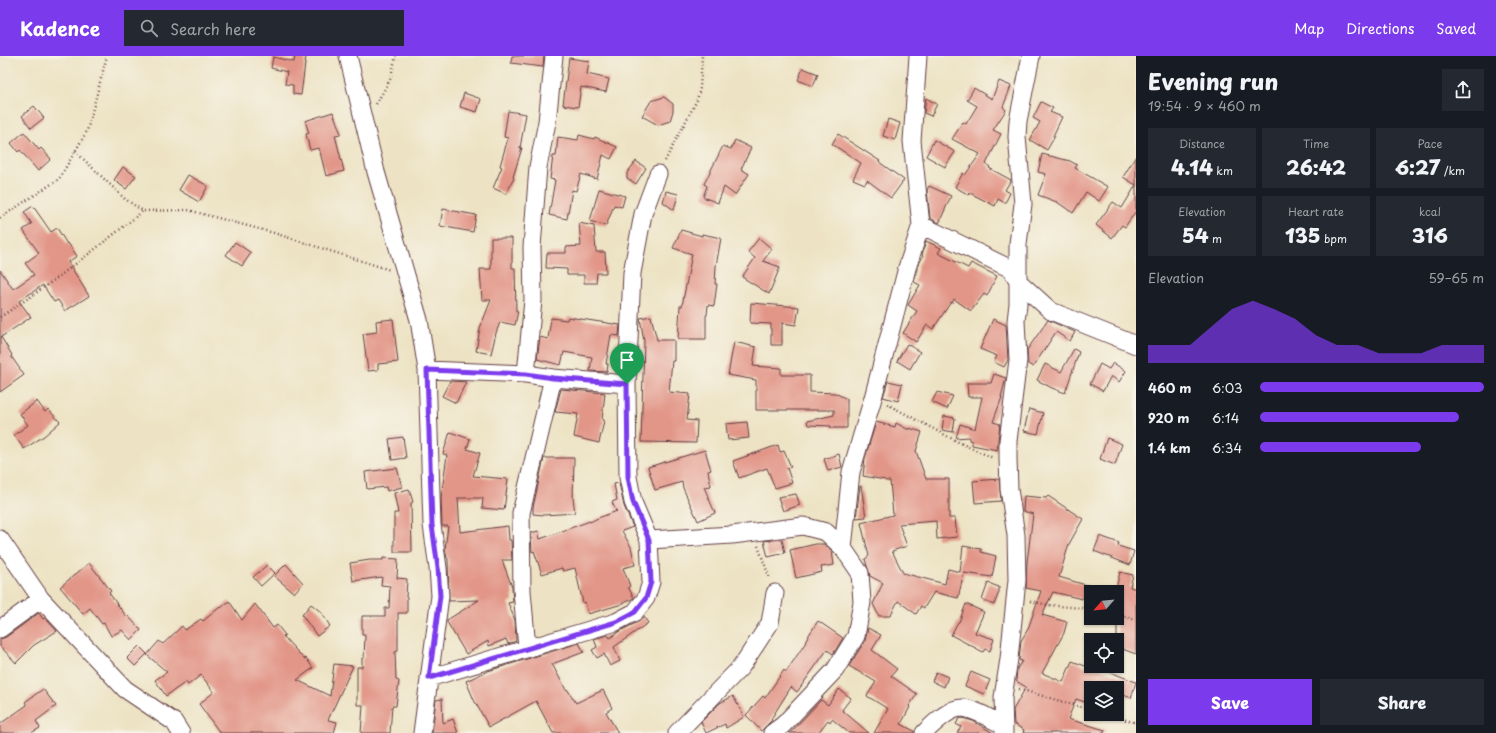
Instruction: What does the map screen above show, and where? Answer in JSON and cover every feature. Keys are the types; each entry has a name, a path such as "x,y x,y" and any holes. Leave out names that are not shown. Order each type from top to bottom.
{"street":[{"path":"348,56 376,172 419,320 427,370 432,525 440,596 422,733"},
{"path":"526,374 533,300 532,248 538,167 547,122 554,56"},
{"path":"843,548 851,472 873,398 907,268 921,225 912,141 918,56"},
{"path":"1004,729 1003,697 1009,659 1017,580 1017,555 1009,489 1008,441 1018,360 1016,321 1018,244 1023,204 1017,137 1018,121 1031,56"},
{"path":"429,678 616,622 635,612 646,598 651,582 649,540 633,502 628,477 627,384 632,273 643,214 658,174"},
{"path":"921,225 1011,269 1018,282 1051,311 1136,345"},
{"path":"427,370 526,374 553,378 627,384"},
{"path":"527,648 522,591 521,513 553,378"},
{"path":"649,540 753,532 803,526 826,532 843,548 860,573 862,602 856,636 835,670 783,724 772,733"},
{"path":"0,539 41,599 125,689 174,722 181,733"},
{"path":"677,733 740,667 770,623 775,593"},
{"path":"0,629 41,599"},
{"path":"924,733 934,722 949,713 962,708 973,711 1004,729"}],"path":[{"path":"0,218 59,179 87,131 107,56"},
{"path":"364,123 390,80 396,56"},
{"path":"658,174 697,100 700,88 702,56"},
{"path":"75,151 125,199 143,211 188,210 274,233 406,275"},
{"path":"0,318 88,256 143,211"},
{"path":"873,398 893,406 960,444 1008,464"},
{"path":"753,532 775,593"},
{"path":"1016,596 1048,605 1084,608"},
{"path":"1124,616 1136,620"},
{"path":"1005,685 1084,708"},
{"path":"1124,719 1136,723"}],"building":[{"path":"295,56 306,56 301,95 293,94 293,85 285,84 287,72 271,68 273,57 294,62"},
{"path":"512,56 544,56 543,67 511,63"},
{"path":"569,58 589,61 587,74 609,79 606,92 581,87 578,107 563,105"},
{"path":"803,68 818,74 813,86 798,80"},
{"path":"999,81 1011,86 1003,107 1006,110 993,130 1001,134 986,164 990,167 989,168 1011,180 1005,190 1010,193 1005,203 998,199 995,206 970,193 969,195 955,187 963,173 965,175 980,154 952,139 963,122 966,124 977,106 967,100 974,88 992,99"},
{"path":"464,93 481,99 477,112 460,107"},
{"path":"664,97 673,104 673,111 670,121 658,125 642,116 651,101"},
{"path":"926,98 937,104 931,116 924,113"},
{"path":"1041,102 1053,108 1050,112 1062,117 1053,136 1055,136 1047,150 1030,140 1040,122 1033,118"},
{"path":"34,106 44,118 31,128 22,116"},
{"path":"508,111 526,114 520,148 522,148 513,177 514,178 506,194 493,188 502,167 500,166 508,138 504,137"},
{"path":"333,112 341,134 335,135 344,171 326,176 319,148 310,150 306,134 309,133 305,121"},
{"path":"888,119 900,123 895,140 883,136"},
{"path":"24,132 39,150 41,148 51,159 38,171 20,150 18,152 11,143"},
{"path":"838,134 880,161 879,162 904,180 891,198 867,180 865,184 853,179 861,163 832,144"},
{"path":"579,135 594,139 595,137 617,147 611,159 603,155 597,179 581,174 576,191 572,190 567,219 549,215 555,180 550,179 553,156 556,156 558,137 578,140"},
{"path":"735,140 751,148 741,169 749,174 735,195 724,187 718,203 703,197 707,186 704,184 723,146 731,149"},
{"path":"934,140 955,152 945,167 926,156"},
{"path":"1042,154 1070,161 1077,165 1075,168 1108,187 1099,201 1086,192 1073,213 1057,202 1038,195 1046,174 1038,172"},
{"path":"1136,156 1136,185 1123,177"},
{"path":"636,161 646,168 636,184 627,178 627,173"},
{"path":"123,167 136,176 126,189 114,180"},
{"path":"188,175 208,186 199,202 179,190"},
{"path":"1136,185 1136,211 1125,227 1122,225 1112,238 1096,225 1113,202 1122,208"},
{"path":"929,186 951,196 939,223 930,218 927,190"},
{"path":"599,189 625,196 622,207 614,205 606,226 590,221"},
{"path":"666,191 678,194 674,210 663,202"},
{"path":"33,206 51,232 57,228 77,256 68,262 89,296 65,311 58,300 54,302 43,285 19,301 31,317 1,337 12,355 11,356 24,375 0,392 0,270 13,289 34,275 25,263 39,253 23,230 32,224 24,212"},
{"path":"443,209 476,215 473,232 440,226"},
{"path":"579,223 594,226 596,252 605,252 606,273 597,273 596,283 584,283 584,275 567,275 567,269 546,268 547,253 566,253 566,247 581,246"},
{"path":"681,230 702,236 702,234 721,238 716,266 715,284 717,284 714,306 708,305 706,315 706,339 678,339 680,306 682,306 692,254 673,248"},
{"path":"491,238 512,238 512,268 515,268 516,311 518,311 515,325 500,322 491,354 476,351 480,328 491,300 482,300 480,269 491,269"},
{"path":"759,238 772,249 763,261 780,267 769,294 742,277 755,258 748,252"},
{"path":"926,241 941,248 938,253 968,268 971,263 997,276 987,296 984,294 971,311 954,299 933,329 927,325 916,342 903,333 917,311 908,305 920,285 914,282 918,266 923,256"},
{"path":"235,242 251,253 242,266 226,255"},
{"path":"751,303 799,307 796,325 782,323 782,345 771,345 771,324 750,323"},
{"path":"651,316 657,340 674,340 674,361 672,361 669,392 690,394 687,420 697,421 696,443 641,442 644,341 640,318"},
{"path":"568,317 620,325 619,336 611,335 606,364 608,364 607,372 590,371 592,357 564,352 561,365 537,359 540,337 548,339 551,318 567,320"},
{"path":"393,319 398,362 378,364 378,370 368,371 363,334 377,332 376,321"},
{"path":"993,319 1006,325 1008,360 1004,367 994,362 997,356 980,349"},
{"path":"1048,320 1075,332 1070,341 1056,332 1033,367 1028,364 1027,350"},
{"path":"734,342 756,347 753,366 781,368 781,375 810,375 810,392 835,393 847,399 847,428 831,428 831,426 808,425 807,421 834,415 834,410 756,410 756,380 728,375"},
{"path":"907,344 920,352 910,369 897,361"},
{"path":"1074,349 1079,352 1065,393 1037,380 1045,364 1061,372"},
{"path":"1113,363 1126,371 1119,382 1111,376 1103,391 1090,384 1100,364 1109,369"},
{"path":"994,374 1006,378 1002,397 993,422 1000,424 997,450 972,445 972,441 969,440 969,437 956,438 960,424 975,429 982,397 968,397 967,383 991,383"},
{"path":"450,381 466,382 456,403 442,396"},
{"path":"888,381 902,384 898,401 883,397"},
{"path":"561,389 605,393 602,420 604,421 599,443 574,437 578,414 555,412"},
{"path":"937,392 953,396 947,409 932,402"},
{"path":"37,401 45,412 48,409 60,422 44,436 24,449 14,435 28,425 20,414"},
{"path":"1029,409 1043,413 1038,434 1024,431"},
{"path":"944,416 955,418 953,432 942,430"},
{"path":"747,422 749,438 728,440 726,424"},
{"path":"876,422 895,427 896,423 909,430 909,428 922,432 916,451 926,479 949,479 949,518 955,518 957,537 937,539 936,521 899,524 907,546 892,551 903,573 945,584 948,569 960,572 963,546 981,549 981,552 996,556 992,577 964,573 958,598 934,592 924,608 921,606 916,614 898,601 890,616 879,616 873,604 883,583 870,576 865,559 869,556 861,523 893,515 890,481 863,476 865,458"},
{"path":"450,432 470,439 467,449 480,453 473,476 508,479 504,510 482,508 483,498 458,498 460,532 508,526 509,540 511,540 512,560 502,560 512,587 513,602 508,603 515,620 516,641 508,644 506,639 489,646 488,641 466,654 447,620 479,600 449,601 448,559 445,549 448,526 442,526 441,498 447,455 443,454"},
{"path":"403,437 406,458 392,460 389,439"},
{"path":"1107,438 1122,444 1115,465 1100,459"},
{"path":"778,445 780,452 784,451 791,467 787,468 792,483 775,488 767,468 739,478 733,461"},
{"path":"705,450 711,470 708,471 711,486 704,487 715,513 698,521 683,488 682,482 655,490 648,467"},
{"path":"839,454 842,467 828,471 824,459"},
{"path":"544,458 574,458 573,498 575,513 544,515 533,514 533,507"},
{"path":"397,468 402,487 387,491 386,487 367,489 365,472"},
{"path":"999,479 1001,501 975,503 973,481"},
{"path":"619,483 624,506 633,527 622,531 631,547 635,565 623,568 630,586 628,587 634,598 619,605 588,614 585,602 583,603 575,568 563,571 562,568 542,574 534,551 532,552 531,533 538,531 540,539 617,511 612,502 617,500 614,484"},
{"path":"860,486 866,517 856,518"},
{"path":"409,489 413,502 411,503 412,552 394,552 394,513 398,513 394,493"},
{"path":"796,494 800,505 783,511 778,497"},
{"path":"1024,496 1046,498 1048,496 1083,519 1069,544 1059,577 1086,585 1084,585 1084,595 1082,599 1053,592 1042,615 1067,622 1064,633 1042,673 1063,682 1072,661 1084,666 1084,673 1112,673 1136,682 1131,698 1124,695 1124,681 1084,681 1084,702 1076,699 1068,719 1105,730 1104,733 1023,733 1024,730 1014,724 1013,710 1026,687 1016,681 1017,669 1022,661 1019,660 1021,641 1028,629 1041,591 1026,588 1027,562 1033,514 1023,511"},
{"path":"1100,536 1119,543 1118,546 1134,551 1130,565 1094,551"},
{"path":"782,539 785,553 768,557 764,541"},
{"path":"816,544 824,544 832,551 834,565 821,567 822,572 796,578 790,550"},
{"path":"383,558 398,559 397,578 407,579 407,613 398,613 398,651 395,652 396,680 399,681 396,706 392,706 390,733 361,733 363,705 357,705 357,667 362,667 362,658 364,658 365,635 362,635 362,616 385,616 385,608 389,608 390,586 381,585 382,577 353,581 350,563 383,560"},
{"path":"89,563 111,591 109,593 126,616 127,615 141,630 131,640 122,630 111,636 104,623 102,624 90,608 83,614 60,587"},
{"path":"286,564 303,583 294,593 274,576"},
{"path":"267,565 275,573 261,586 253,577"},
{"path":"1120,572 1133,575 1130,587 1136,589 1136,654 1124,650 1124,633 1117,633 1117,625 1124,625 1124,585 1117,584"},
{"path":"988,583 999,587 999,592 994,605 982,600"},
{"path":"229,601 242,620 255,604 273,628 277,625 285,635 283,636 304,659 306,658 313,668 297,680 330,696 334,664 353,666 328,720 337,722 334,733 220,733 199,704 214,692 201,675 188,685 186,682 166,696 155,680 167,672 147,655 159,641 163,644 182,626 185,630 201,619 203,621"},
{"path":"311,604 321,612 330,626 317,636 302,615"},
{"path":"966,604 984,612 975,633 994,639 990,651 985,649 983,652 951,635 959,622"},
{"path":"39,613 43,619 45,618 57,631 34,645 16,663 0,646 0,639 6,637"},
{"path":"644,617 648,623 614,647 620,661 610,666 604,654 597,658 592,650 597,647 594,639 608,635 610,638 618,632 640,621"},
{"path":"818,621 843,638 833,654 827,650 797,692 791,687 771,719 772,720 761,731 746,715 763,696 765,698 784,670 786,672"},
{"path":"868,628 881,635 872,650 897,669 891,676 917,694 909,706 910,707 901,724 914,731 914,733 874,733 888,709 867,696 876,682 849,666 865,641"},
{"path":"579,643 584,652 552,664 566,690 567,689 576,703 603,690 612,708 606,712 618,733 553,733 536,701 489,727 474,700 466,681 488,671"},
{"path":"139,646 147,654 135,666 127,658"},
{"path":"936,672 948,677 944,687 932,681"},
{"path":"971,672 990,680 984,694 965,686"},
{"path":"43,689 56,706 36,721 40,728 31,733 0,733 0,724 27,705 25,702"},
{"path":"839,689 851,698 842,710 869,733 849,733 832,719 830,722 828,720 818,733 790,733 821,700 828,705"},
{"path":"733,696 744,717 726,728 725,724 706,733 701,722 720,703"},
{"path":"442,699 443,723 453,719 458,733 432,733 436,700"},
{"path":"962,718 973,721 993,733 957,733 961,727 956,724 959,719"}],"route":[{"path":"427,370 526,374 553,378 627,384 628,477 633,502 649,540 651,582 646,598 635,612 616,622 429,678 440,596 432,525 427,370"}]}
